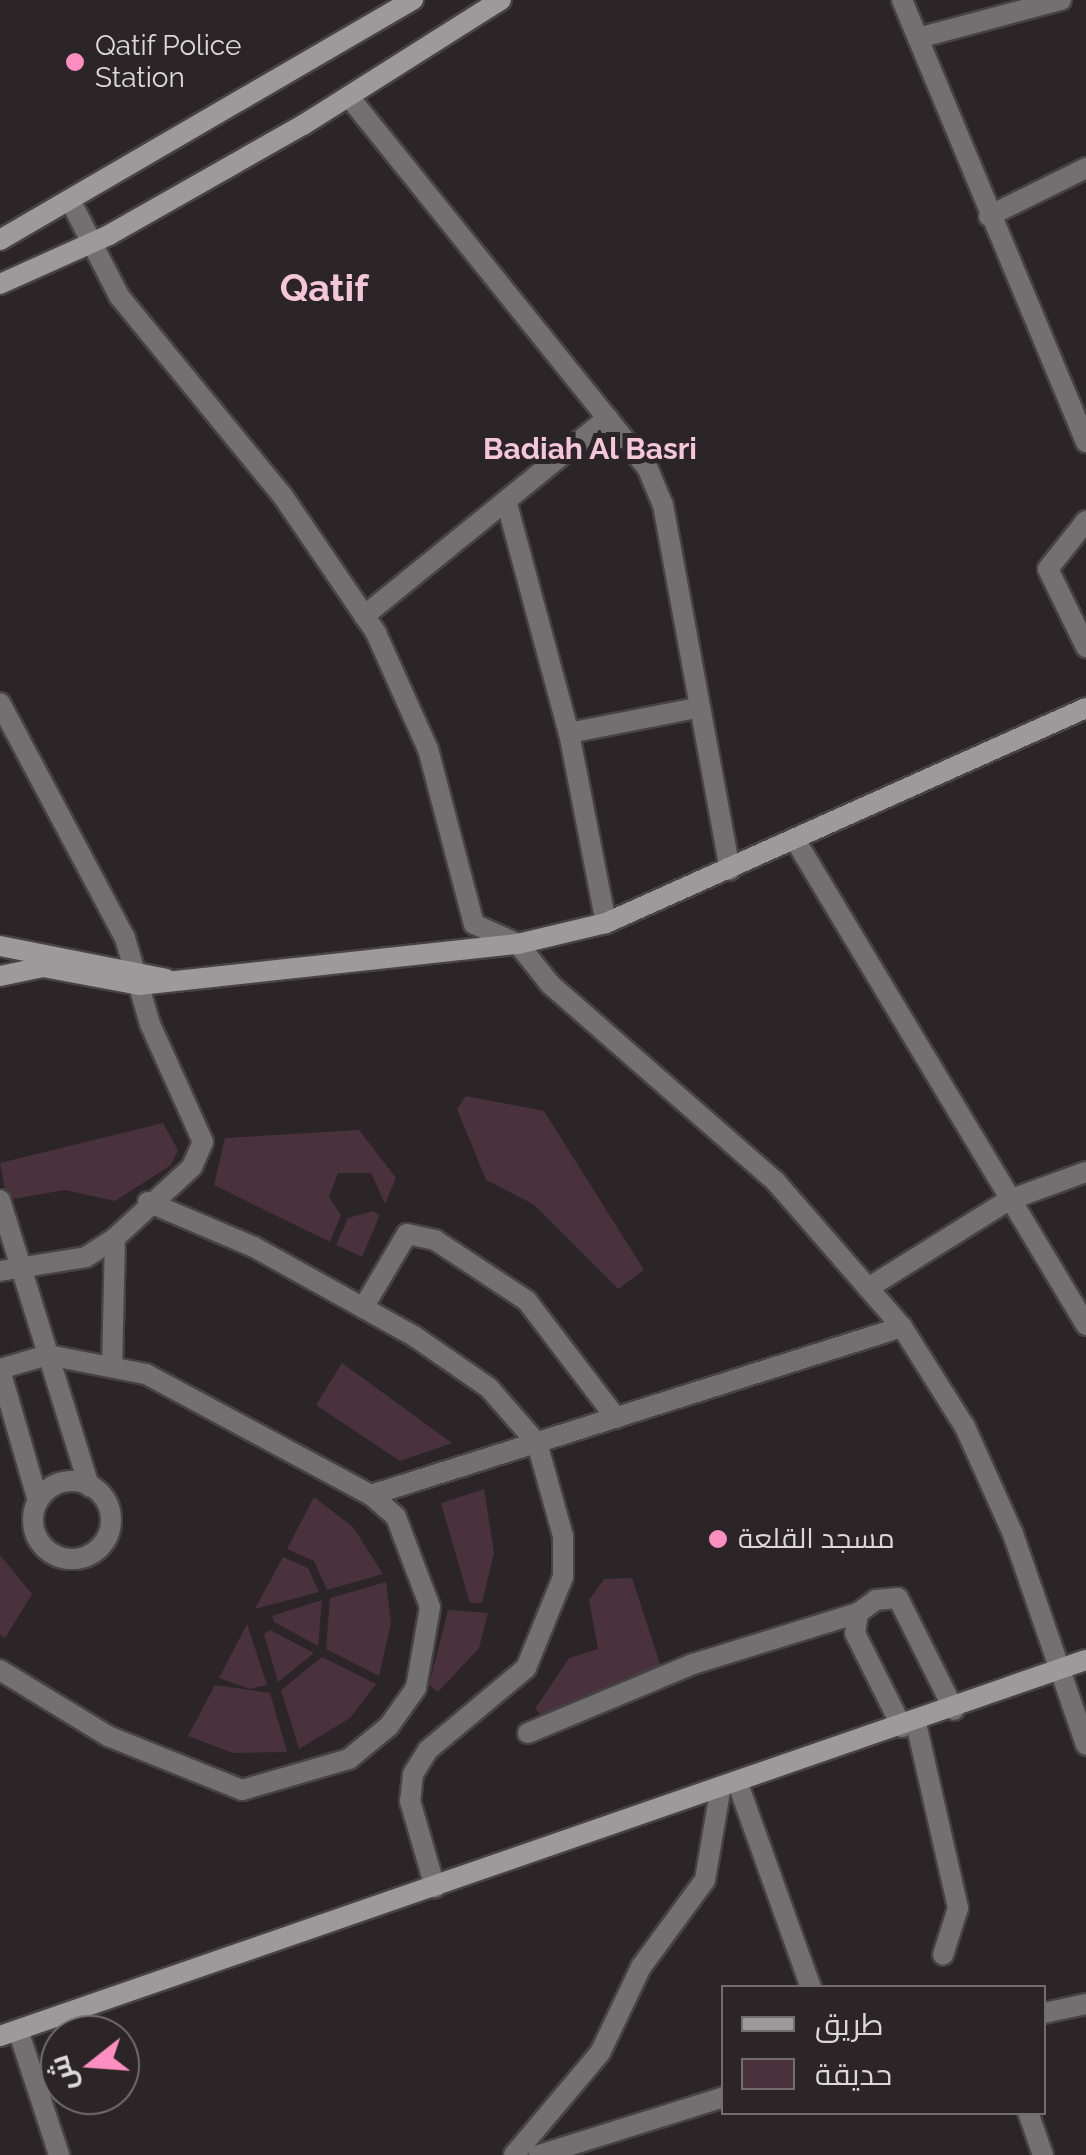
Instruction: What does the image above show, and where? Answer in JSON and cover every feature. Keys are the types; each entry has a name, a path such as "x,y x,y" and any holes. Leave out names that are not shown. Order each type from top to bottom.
{"street":[{"path":"0,240 414,0"},
{"path":"0,284 93,242 350,98 501,0"},
{"path":"902,0 1086,442"},
{"path":"918,38 1060,0"},
{"path":"350,98 648,467 662,505 696,708 730,870"},
{"path":"989,216 1086,168"},
{"path":"71,202 120,296 282,495 364,616 428,749 474,924 518,944 550,984 776,1182 902,1327 965,1427 1065,1669 1086,1745"},
{"path":"364,616 507,504 608,418"},
{"path":"507,504 569,733 606,923"},
{"path":"1086,522 1048,569 1086,647"},
{"path":"0,703 137,976 203,1142 192,1167 148,1202 115,1238 86,1257 10,1267"},
{"path":"569,733 696,708"},
{"path":"0,976 43,968 168,980 518,944 606,923 797,844 1086,708"},
{"path":"797,844 1086,1325"},
{"path":"0,946 137,976"},
{"path":"868,1288 1009,1200 1086,1172"},
{"path":"0,1200 10,1267 48,1355 89,1486"},
{"path":"148,1202 363,1308 489,1388 537,1443 560,1521 562,1577 526,1668 428,1750 414,1774 410,1801 435,1888"},
{"path":"363,1308 407,1234 435,1240 527,1301 616,1418"},
{"path":"112,1367 115,1238"},
{"path":"371,1496 902,1327"},
{"path":"0,1670 108,1736 242,1790 349,1759 416,1688 430,1607 396,1517 371,1496 146,1374 48,1355 0,1370 38,1501 33,1520 44,1548 86,1558 106,1542 112,1518 104,1494 89,1486 63,1481 38,1501"},
{"path":"528,1733 693,1664 898,1598 954,1710"},
{"path":"858,1613 855,1632 909,1725 958,1908 942,1956"},
{"path":"59,2155 9,2033 954,1710 1086,1660"},
{"path":"729,1787 810,1985"},
{"path":"514,2155 600,2053 641,1967 705,1880 729,1787"},
{"path":"1046,2012 1086,2004"},
{"path":"542,2155 721,2098"},
{"path":"1029,2115 1043,2155"}],"green space":[{"path":"466,1096 544,1111 644,1270 618,1289 533,1204 486,1180 457,1109"},
{"path":"163,1123 178,1150 171,1165 115,1201 65,1190 7,1200 0,1163"},
{"path":"359,1130 396,1178 385,1204 371,1173 338,1173 329,1197 341,1215 330,1242 214,1185 225,1138"},
{"path":"373,1211 380,1215 362,1257 336,1245 348,1218"},
{"path":"342,1363 452,1443 400,1461 316,1405"},
{"path":"484,1489 494,1553 482,1603 470,1603 441,1503"},
{"path":"314,1497 353,1527 383,1574 327,1590 314,1561 287,1549"},
{"path":"0,1555 32,1594 5,1638 0,1635"},
{"path":"283,1557 308,1568 319,1592 255,1609"},
{"path":"632,1578 662,1670 549,1721 535,1709 569,1658 598,1649 589,1600 604,1579"},
{"path":"386,1582 391,1623 379,1676 326,1649 330,1598"},
{"path":"322,1600 318,1646 274,1622 272,1616"},
{"path":"448,1610 488,1613 479,1648 438,1692 429,1685"},
{"path":"247,1624 267,1685 250,1689 219,1678"},
{"path":"270,1630 314,1653 278,1682 264,1634"},
{"path":"322,1657 376,1684 350,1718 299,1749 281,1690"},
{"path":"215,1685 270,1693 287,1752 233,1753 188,1736"}],"place":[{"name":"Qatif Police Station","path":"75,62"},
{"name":"مسجد القلعة","path":"718,1539"}],"district":[{"name":"Qatif","path":"324,288"},
{"name":"Badiah Al Basri","path":"590,449"}]}
